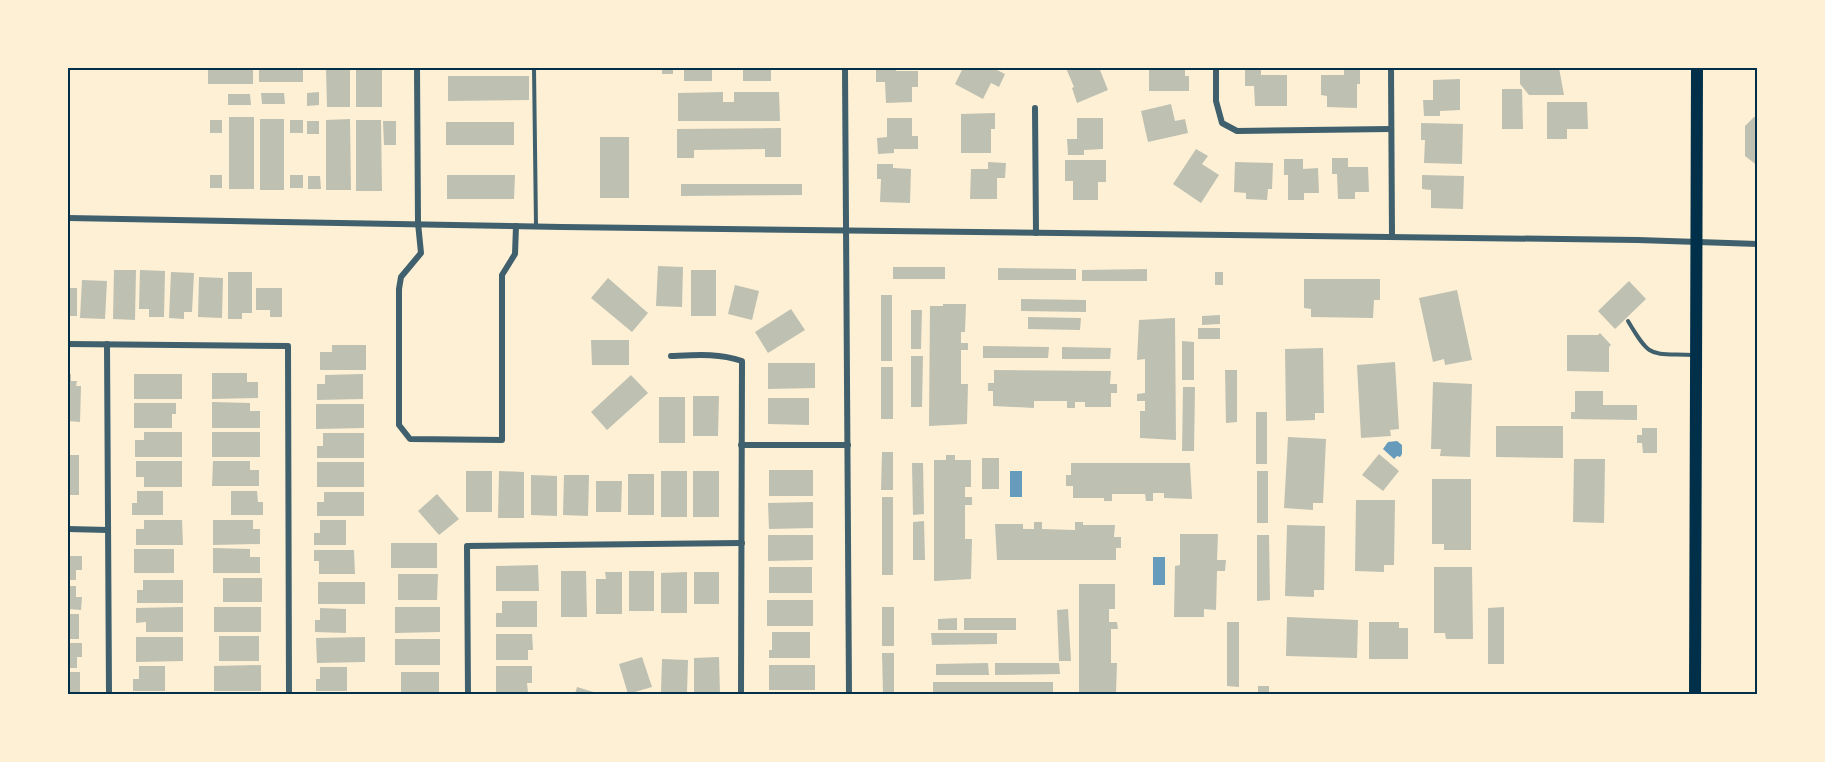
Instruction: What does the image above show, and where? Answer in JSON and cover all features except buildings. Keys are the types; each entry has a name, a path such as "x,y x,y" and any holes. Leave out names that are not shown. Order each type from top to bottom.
{"main road":[{"path":"1695,694 1697,68"}],"street":[{"path":"417,68 418,223 421,253 401,277 399,289 399,425 410,439 502,440 502,275 515,254 516,226"},
{"path":"845,68 849,694"},
{"path":"1216,68 1216,101 1222,123 1237,131 1391,129"},
{"path":"1391,68 1392,237"},
{"path":"1035,108 1036,233"},
{"path":"68,218 1758,244"},
{"path":"68,344 288,346 289,694"},
{"path":"107,344 109,694"},
{"path":"671,356 711,354 728,356 742,362 741,694"},
{"path":"741,445 848,445"},
{"path":"68,529 108,530"},
{"path":"468,694 468,546 742,543"}],"lane":[{"path":"534,68 536,226"},
{"path":"1628,321 1647,350 1653,353 1697,355"}],"water":[{"path":"1397,441 1402,445 1402,454 1394,459 1383,449 1388,442"},
{"path":"1010,471 1022,471 1022,497 1010,497"},
{"path":"1153,557 1165,557 1165,585 1153,585"}]}
